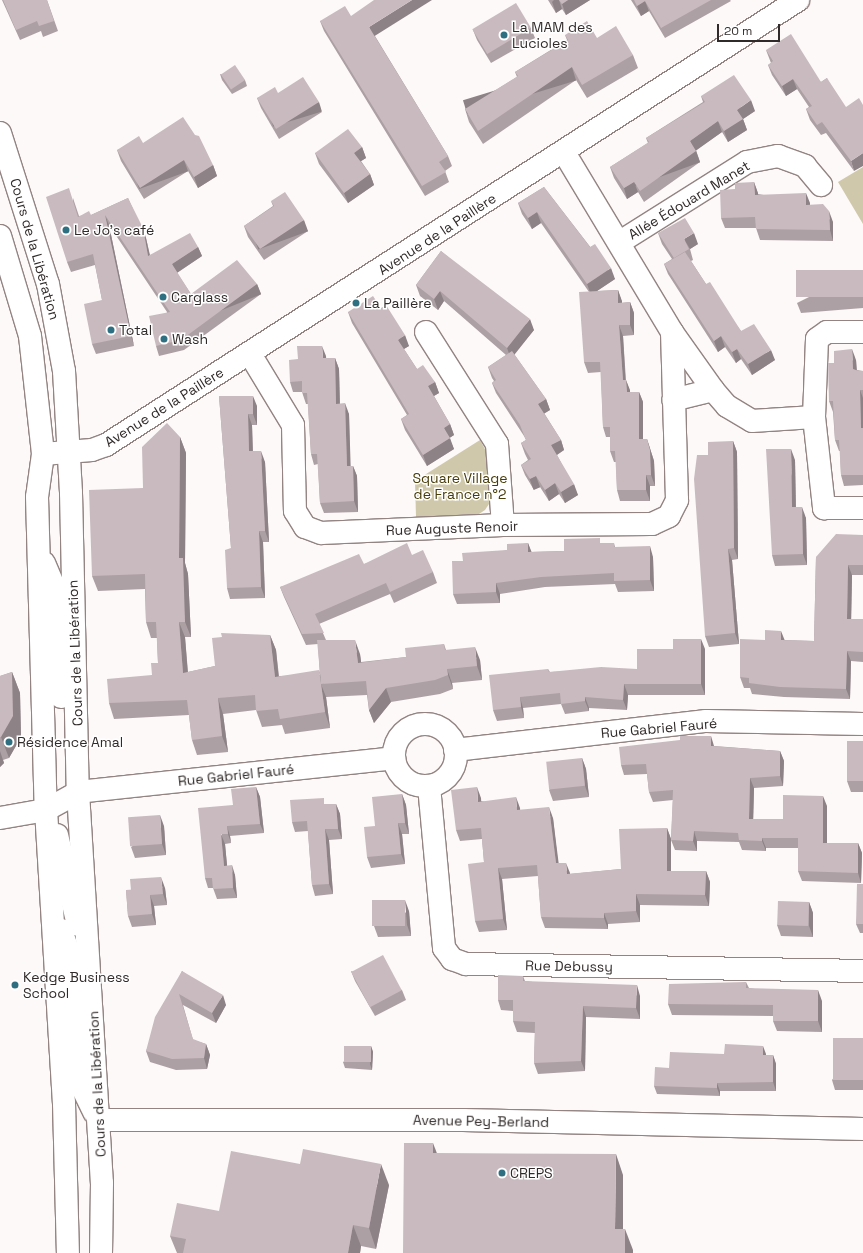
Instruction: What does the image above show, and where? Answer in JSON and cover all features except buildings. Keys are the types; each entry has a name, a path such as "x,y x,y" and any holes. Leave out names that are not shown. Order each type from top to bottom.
{"street":[{"name":"Avenue de la Paillère","path":"43,454 70,452 106,445 250,354 798,0"},
{"name":"Cours de la Libération","path":"0,133 48,284 64,371 70,452 78,792 90,958 99,1120 101,1253"},
{"name":"Rue Auguste Renoir","path":"564,152 620,242 672,332 713,390 727,406 752,421 814,417"},
{"name":"Allée Édouard Manet","path":"620,242 747,162 778,156 805,166 821,184"},
{"name":"Cours de la Libération","path":"0,236 30,336 43,454 37,497 46,810 64,1103 68,1253"},
{"path":"426,332 497,444 503,525"},
{"name":"Rue Auguste Renoir","path":"250,354 293,425 295,511 305,527 321,533 503,525 652,524 669,516 677,500 672,332"},
{"path":"863,332 828,332 817,339 814,417 824,508 863,508"},
{"path":"673,400 713,390"},
{"path":"0,818 46,810 78,792 70,785 64,768 57,594 38,549"},
{"name":"Rue Gabriel Fauré","path":"455,750 706,721 863,724"},
{"path":"421,725 446,732 455,750 452,769 446,777 429,786 419,786 402,776 394,758 399,738 421,725"},
{"name":"Rue Gabriel Fauré","path":"78,792 394,758"},
{"name":"Rue Debussy","path":"429,786 444,948 452,959 466,964 863,971"},
{"path":"46,810 63,847 72,908 90,958"},
{"path":"51,905 73,965 81,1085 99,1120"},
{"name":"Avenue Pey-Berland","path":"99,1120 463,1120 863,1129"}],"green space":[{"path":"863,167 863,224 838,182"},
{"name":"Square Village de France n°2","path":"480,440 487,453 489,504 485,510 479,514 416,517 415,481"}],"place":[{"name":"La MAM des Lucioles","path":"504,35"},
{"name":"Le Jo’s café","path":"66,230"},
{"name":"Carglass","path":"163,297"},
{"name":"La Paillère","path":"356,303"},
{"name":"Total","path":"111,330"},
{"name":"Wash","path":"164,339"},
{"name":"Résidence Amal","path":"9,742"},
{"name":"Kedge Business School","path":"15,985"},
{"name":"CREPS","path":"502,1173"}]}
